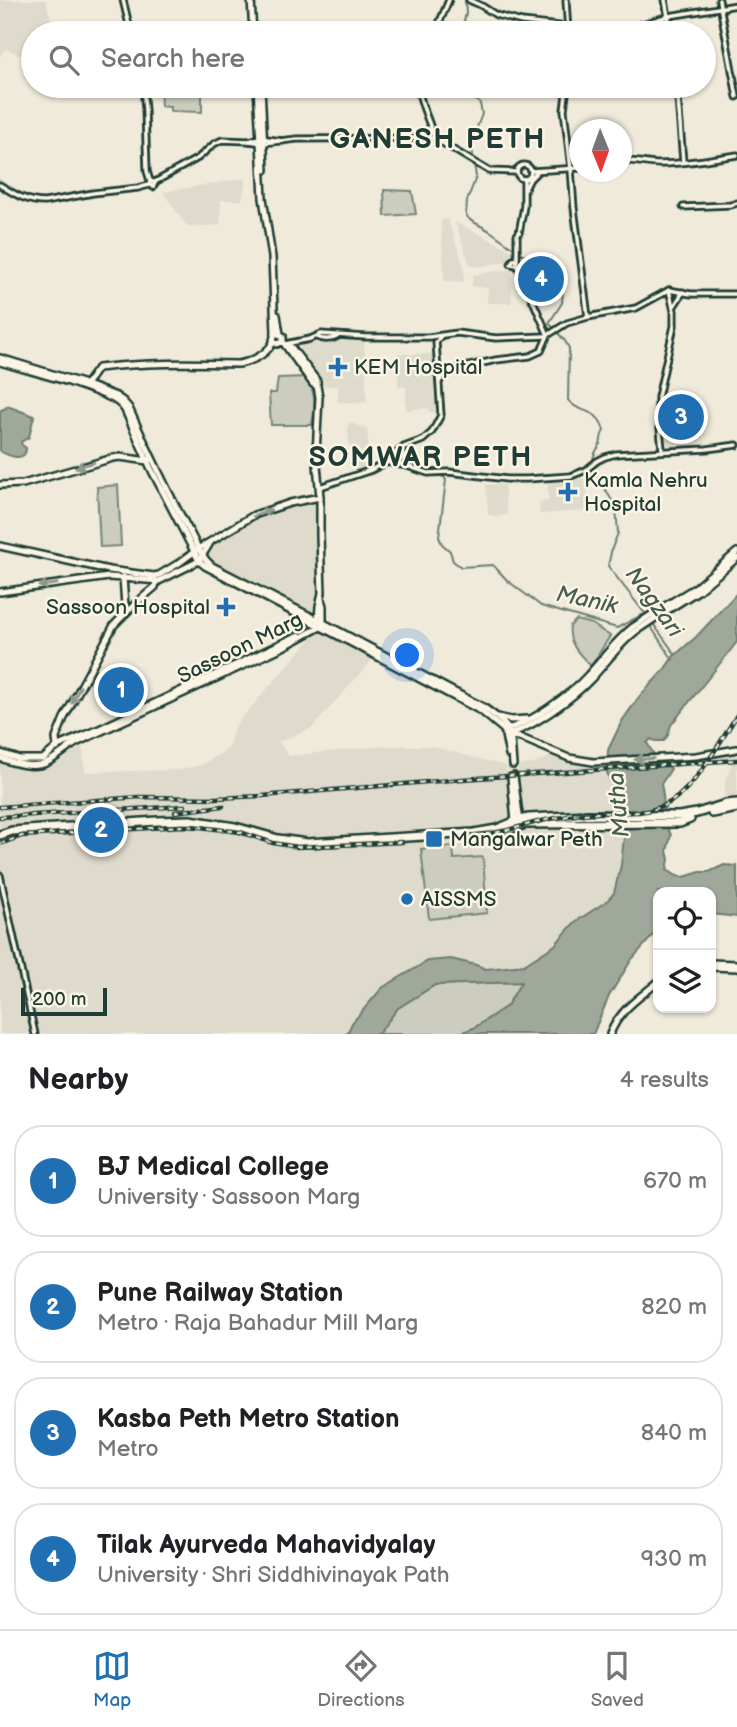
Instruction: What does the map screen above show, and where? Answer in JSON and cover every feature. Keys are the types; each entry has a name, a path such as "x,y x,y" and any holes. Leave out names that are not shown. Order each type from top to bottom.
{"highway":[{"path":"679,820 726,804 737,803"},
{"path":"517,823 679,820 737,808"},
{"path":"518,810 531,818"},
{"path":"0,841 8,836 26,834 190,824 234,831 277,843 318,847 487,831 531,818 588,820"},
{"path":"558,823 579,818"},
{"path":"0,835 12,831 190,820 235,827 297,842 396,840"}],"main road":[{"path":"253,0 254,21"},
{"path":"259,98 263,198 280,341 317,386 319,397 316,454 323,593 320,623"},
{"path":"86,387 96,373 102,370 172,365 246,365 280,341"},
{"path":"0,360 86,387 120,404 196,551 211,570 320,623 481,710 509,735 569,758 593,762 696,756 737,750"},
{"path":"0,485 23,484 113,458 149,459"},
{"path":"0,592 96,578 155,578 254,514 320,497"},
{"path":"0,546 163,580 201,559 210,543"},
{"path":"509,735 570,692 635,629 696,587 737,552"},
{"path":"661,612 698,591 737,558"},
{"path":"201,559 483,707 497,717 509,735 512,765"},
{"path":"94,567 99,572 96,578"},
{"path":"123,577 127,611"},
{"path":"58,750 56,738 64,718 114,625 155,587 155,578"},
{"path":"299,614 307,622 306,631"},
{"name":"Sassoon Marg","path":"58,750 278,646 320,623"},
{"name":"Sassoon Marg","path":"74,741 281,648 320,623"},
{"path":"497,717 529,722"},
{"path":"529,722 531,743"},
{"path":"0,755 33,760 43,759 58,750"},
{"path":"0,755 18,763 40,765 46,763 58,750"},
{"path":"513,776 518,810 517,823 513,776"},
{"path":"716,965 737,966"},
{"path":"612,1034 623,1016 653,989"}],"street":[{"path":"123,0 128,21"},
{"path":"440,21 449,0"},
{"path":"468,0 496,15 518,21"},
{"path":"566,0 568,21"},
{"path":"665,0 670,21"},
{"path":"719,0 737,97"},
{"path":"652,21 737,5"},
{"path":"144,98 147,170 152,183"},
{"path":"420,98 434,138"},
{"path":"566,98 564,110 569,152"},
{"path":"678,98 684,162"},
{"path":"0,185 17,196 38,202 138,188 198,158 222,140 434,138 489,172 517,172"},
{"path":"632,160 657,164 737,155"},
{"path":"517,172 519,167 524,166 531,171 569,169"},
{"path":"524,179 531,171"},
{"path":"524,190 538,171"},
{"path":"517,172 519,177 524,179"},
{"path":"439,382 447,371 496,360 530,356 541,351 548,335 517,262 517,235 522,215 524,179"},
{"path":"572,182 588,317"},
{"path":"683,207 737,205"},
{"path":"280,341 317,337 334,339 338,336 429,337 466,334 496,338 548,335 567,323 636,309 669,289 691,294 737,294"},
{"path":"662,450 658,397 674,326 669,289"},
{"path":"673,307 683,292"},
{"path":"319,488 370,471 404,447 432,432 441,415 436,342 443,335"},
{"path":"429,337 436,342"},
{"path":"437,364 447,371"},
{"path":"386,462 428,473 449,472 507,479 560,478 587,470 605,457 616,454 707,449 737,444"},
{"path":"0,875 36,1034"}],"shaded area":[{"path":"0,0 46,0 51,21 21,21 21,55 5,49 0,57"},
{"path":"161,98 202,98 202,112 170,111 170,107 161,106"},
{"path":"246,178 242,200 221,200 220,225 191,227 185,224 163,192"},
{"path":"384,190 412,191 416,214 385,216"},
{"path":"448,219 464,267 464,282 444,281 441,220"},
{"path":"455,222 516,255 509,261 476,267 470,265"},
{"path":"520,261 550,271 559,294 535,296"},
{"path":"512,269 512,303 487,303 488,288 472,286 473,275"},
{"name":"KEM Hospital","path":"364,340 367,402 338,402 338,386 319,385 300,349 301,344 305,341"},
{"path":"398,354 435,354 437,412 429,412 429,408 406,410 406,387 398,386"},
{"path":"306,377 314,395 312,425 271,425 269,393 276,393 278,378"},
{"path":"7,406 34,416 29,437 21,442 26,448 20,457 0,451 0,412"},
{"path":"348,422 367,429 370,467 354,472 348,435"},
{"name":"Kamla Nehru Hospital","path":"584,479 587,483 588,511 540,514 539,502 548,501 548,480"},
{"path":"504,484 507,515 488,515 486,485"},
{"path":"118,485 121,546 100,547 97,487"},
{"path":"320,499 322,585 317,617 212,566 205,552 260,512"},
{"path":"737,593 737,642 671,725 664,741 651,739 647,743 653,753 671,769 661,784 666,823 671,835 667,851 667,870 684,877 709,872 724,865 737,866 737,917 716,915 716,887 653,887 653,935 632,959 609,996 593,1034 458,1034 474,1028 507,1006 521,982 435,985 398,1008 378,1034 347,1034 352,1023 382,988 428,961 451,959 486,969 524,965 555,945 575,922 607,901 614,893 621,865 625,828 625,807 607,772 608,750 622,721 639,697 673,657 696,637"},
{"path":"576,620 592,624 610,636 591,666 570,638 570,626"},
{"path":"324,631 373,659 312,728 279,742 289,756 381,746 431,746 506,766 508,778 518,777 517,766 534,764 554,753 574,763 595,765 596,771 607,770 610,782 625,807 621,865 614,893 607,901 575,922 555,945 507,1034 0,1034 0,761 44,770 82,745 85,772 179,770 202,765 229,748 234,727 313,636"},
{"path":"737,753 737,799 724,800 725,783 731,763 696,764 696,758"},
{"path":"453,846 454,859 483,857 487,913 429,919 421,849"},
{"path":"522,982 507,1006 474,1028 458,1034 378,1034 398,1008 435,985"}],"waterway":[{"path":"464,21 465,0"},
{"name":"Nagzari","path":"475,98 480,104 482,114 473,138 476,177 467,201 466,215 522,254 545,260 559,269 564,280 562,303 549,323 569,348 568,400 577,408 593,414 604,431 593,461"},
{"name":"Manik","path":"343,481 371,474 390,465"},
{"name":"Nagzari","path":"593,467 616,508 618,533 608,566 646,615"},
{"name":"Manik","path":"433,474 446,480 439,537 450,551 453,561 461,567 493,565 508,581 541,606 617,628 642,615 644,617"},
{"name":"Nagzari","path":"652,622 675,654"},
{"name":"Manik","path":"649,624 673,660"}],"tunnel":[{"path":"510,765 511,777"}],"railway":[{"path":"466,836 572,816 636,812 663,806 682,793 700,773 737,715"},
{"path":"0,807 140,797 262,796 737,760"},
{"path":"0,817 185,806"},
{"path":"175,812 223,806"},
{"path":"0,844 22,836 182,826 240,832 273,843 297,847 402,842"}],"place":[{"name":"Tilak Ayurveda Mahavidyalay","path":"541,279"},
{"name":"KEM Hospital","path":"338,367"},
{"name":"Kasba Peth Metro Station","path":"681,417"},
{"name":"Kamla Nehru Hospital","path":"568,492"},
{"name":"Sassoon Hospital","path":"226,607"},
{"name":"BJ Medical College","path":"121,690"},
{"name":"Pune Railway Station","path":"101,830"},
{"name":"Mangalwar Peth","path":"434,839"},
{"name":"AISSMS","path":"407,899"}],"district":[{"name":"GANESH PETH","path":"438,139"},
{"name":"SOMWAR PETH","path":"421,457"}],"water label":[{"name":"Mutha","path":"619,805"}]}
